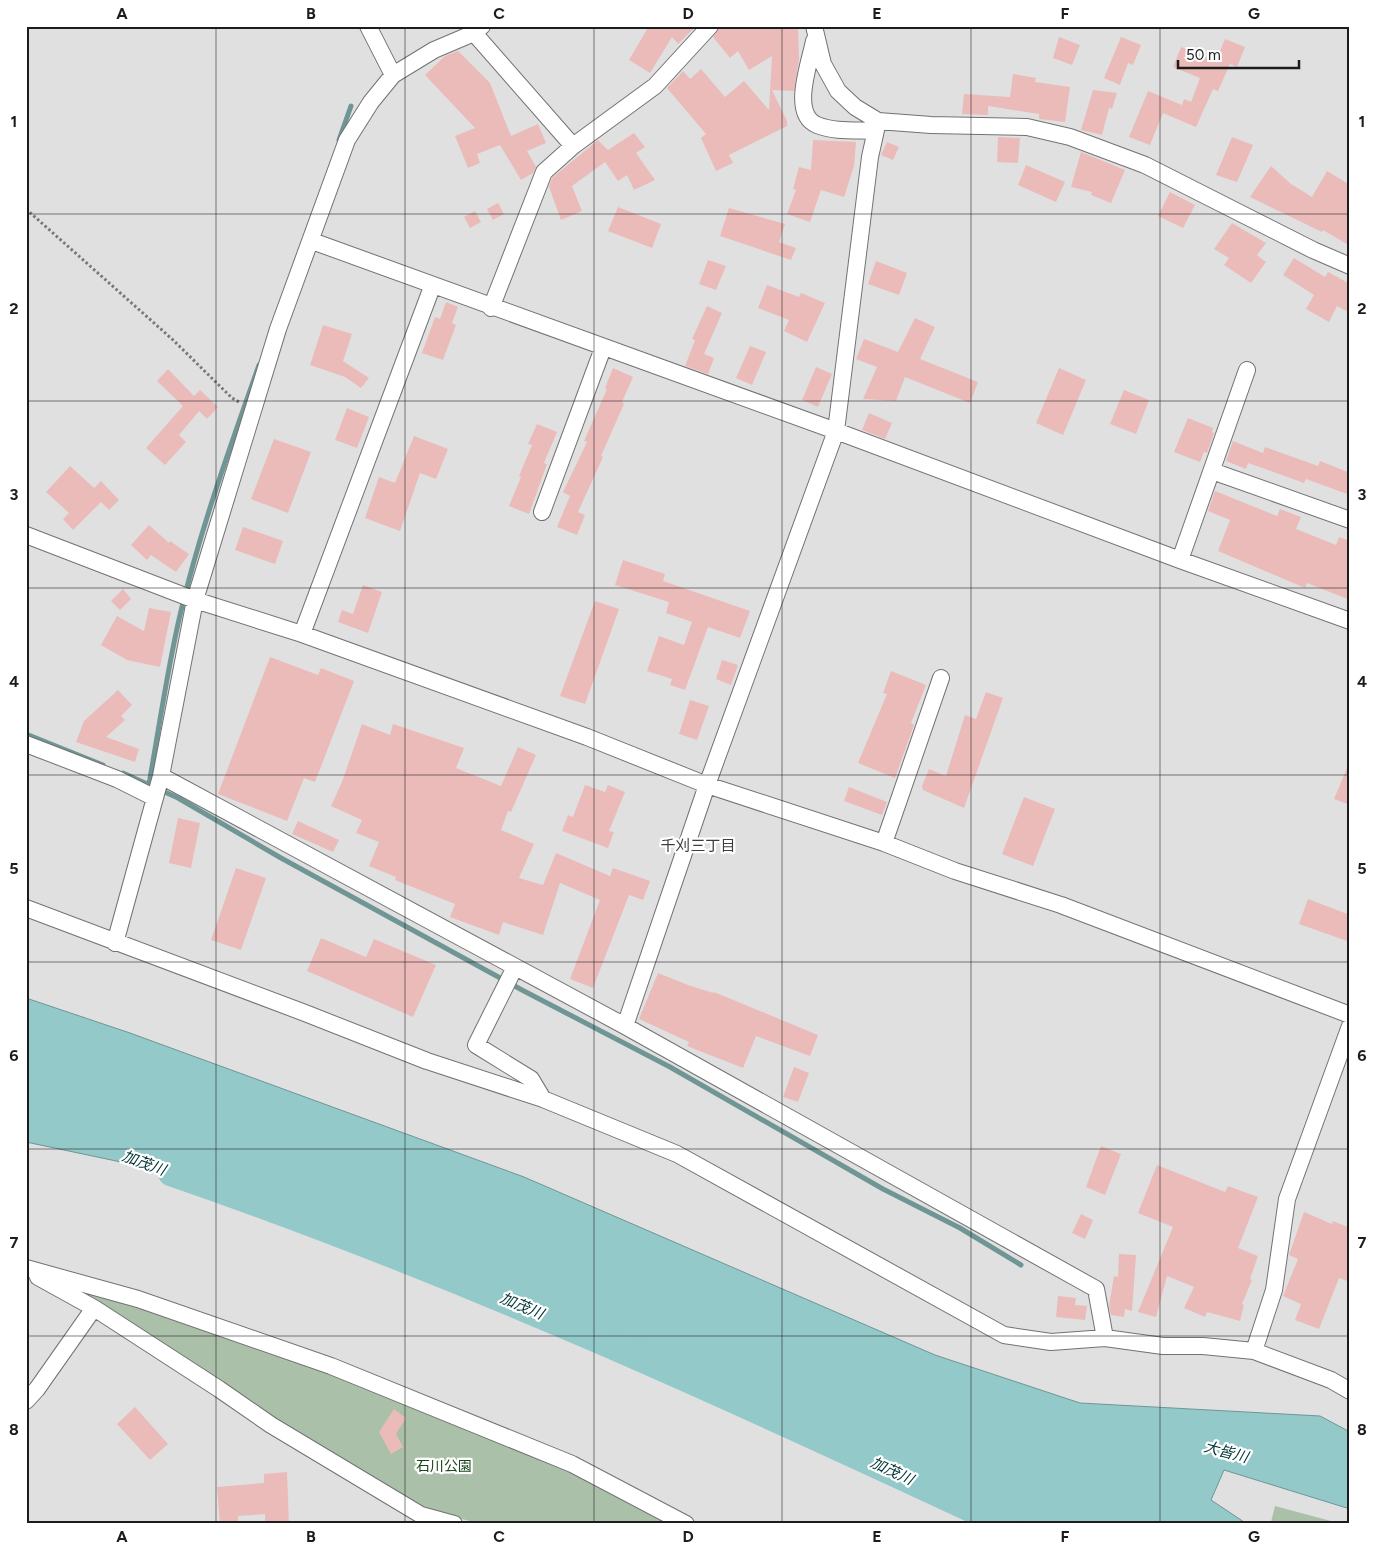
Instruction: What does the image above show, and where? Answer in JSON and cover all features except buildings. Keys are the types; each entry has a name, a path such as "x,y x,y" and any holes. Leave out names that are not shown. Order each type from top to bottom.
{"street":[{"path":"368,26 393,75"},
{"path":"491,308 544,172 573,146 655,86 710,26"},
{"path":"115,943 161,776 194,600 278,328 312,241 347,140 371,102 393,75 434,50 478,30 573,146"},
{"path":"814,33 823,64 838,91 876,126"},
{"path":"814,33 802,98 804,112 815,125 832,129 931,125 1027,127 1070,137 1145,165 1313,250 1350,266"},
{"path":"625,1026 707,785 836,431 861,242 870,157 876,126"},
{"path":"312,241 432,287 836,431 1180,560 1350,621"},
{"path":"302,634 432,287"},
{"path":"542,512 603,348"},
{"path":"1180,560 1247,370"},
{"path":"1212,471 1350,520"},
{"path":"26,535 194,600 302,634 587,737 707,785 884,842 955,871 1061,905 1350,1014"},
{"path":"884,842 941,678"},
{"path":"26,744 117,779 155,798"},
{"path":"161,776 625,1026 1096,1289 1105,1338"},
{"path":"26,908 115,943 306,1013 427,1061 543,1099 677,1154 1004,1335 1050,1342 1105,1338 1163,1346 1203,1346 1254,1351 1331,1380 1350,1391"},
{"path":"515,967 476,1045 531,1079 543,1099"},
{"path":"1254,1351 1274,1290 1287,1199 1350,1026"},
{"path":"26,1269 94,1308 418,1519 454,1524"},
{"path":"26,1269 138,1299 331,1366 572,1464 686,1524"},
{"path":"26,1401 37,1390 94,1308"}],"path":[{"path":"26,209 172,339 232,398 253,412"}],"green space":[{"name":"石川公園","path":"26,1270 332,1369 570,1469 681,1524 481,1524 424,1509"},
{"path":"1275,1506 1342,1524 1274,1524 1271,1522"}],"water":[{"name":"大皆川","path":"26,998 130,1033 524,1177 935,1355 1080,1403 1320,1416 1350,1432 1350,1509 1224,1470 1211,1500 1247,1524 997,1524 897,1463 463,1267 178,1174 26,1142"}],"waterway":[{"path":"339,140 351,106"},
{"path":"149,784 171,657 188,583 216,489 259,365"},
{"path":"26,734 103,765"},
{"path":"123,773 178,798 281,858 522,990 670,1067 883,1189 960,1228 1021,1265"},
{"name":"加茂川","path":"172,1172 384,1250 594,1337 697,1382 1006,1524"}],"district":[{"name":"千刈三丁目","path":"698,846"}]}
